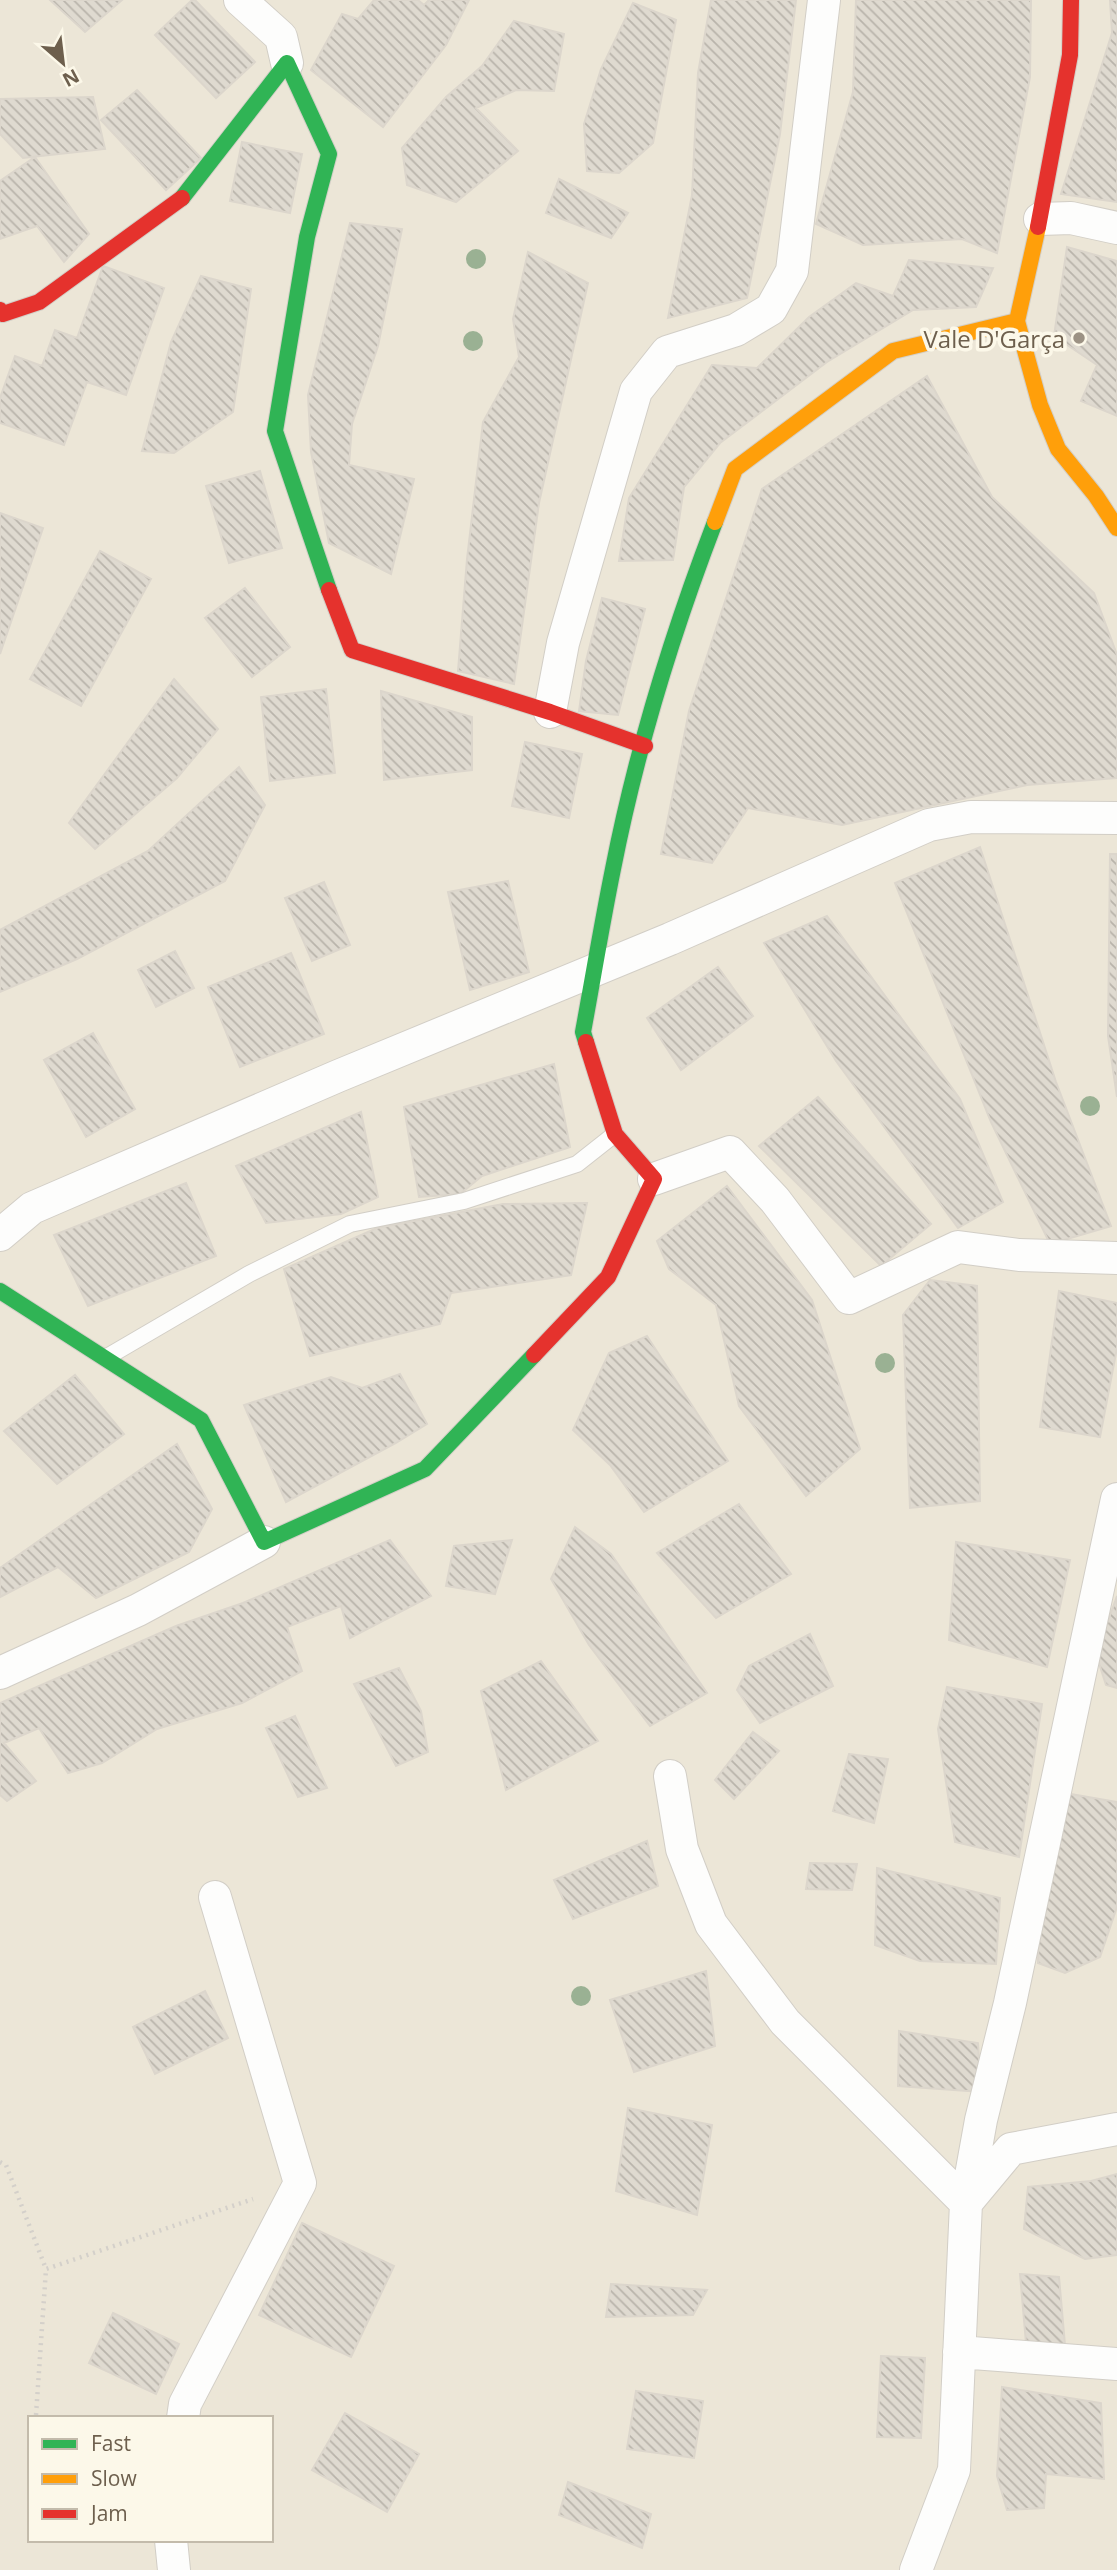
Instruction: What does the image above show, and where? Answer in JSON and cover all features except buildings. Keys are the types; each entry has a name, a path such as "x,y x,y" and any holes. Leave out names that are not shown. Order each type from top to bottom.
{"street":[{"path":"240,0 281,37 287,63 329,154 307,237 275,431 317,558 352,650 550,712 645,746"},
{"path":"550,712 562,643 636,391 667,352 736,330 771,309 793,271 824,0"},
{"path":"1071,0 1070,55 1040,219 1017,321 1040,405 1058,449 1096,496 1117,528"},
{"path":"0,310 3,314 39,302 184,196 287,63"},
{"path":"1040,219 1071,218 1117,228"},
{"path":"654,1179 615,1134 583,1032 613,867 652,709 693,581 735,469 893,351 1017,321"},
{"path":"1096,496 1117,508"},
{"path":"0,1235 32,1208 929,825 971,817 1117,818"},
{"path":"0,1673 138,1609 264,1542 425,1469 608,1277 654,1179 730,1152 775,1200 849,1298 958,1247 1019,1255 1117,1258"},
{"path":"0,1291 201,1420 264,1542"},
{"path":"916,2570 954,2470 966,2203 981,2120 1016,1977 1117,1499"},
{"path":"670,1776 682,1849 711,1924 785,2022 966,2203"},
{"path":"183,2416 185,2404 300,2183 215,1897"},
{"path":"966,2203 1011,2149 1117,2129"},
{"path":"959,2352 1117,2364"},
{"path":"171,2542 174,2570"}],"lane":[{"path":"105,1358 249,1274 350,1224 464,1201 577,1164 615,1134"}],"path":[{"path":"0,2162 6,2165 46,2269 36,2415"},
{"path":"46,2269 300,2183"}],"shaded area":[{"path":"0,0 1117,0 1117,2570 0,2570"}],"traffic: fast":[{"path":"182,198 287,63 329,154 307,237 275,431 329,590"},
{"path":"586,1042 583,1032 622,825 670,650 715,522"},
{"path":"0,1291 201,1420 264,1542 425,1469 534,1355"}],"traffic: slow":[{"path":"1038,227 1017,321 1040,405 1058,449 1096,496 1117,528"},
{"path":"715,522 735,469 893,351 1017,321"}],"traffic: jam":[{"path":"1038,227 1070,55 1071,0"},
{"path":"0,310 3,314 39,302 182,198"},
{"path":"329,590 352,650 550,712 645,746"},
{"path":"534,1355 608,1277 654,1179 615,1134 586,1042"}],"place":[{"name":"Vale D'Garça","path":"1079,338"}]}
